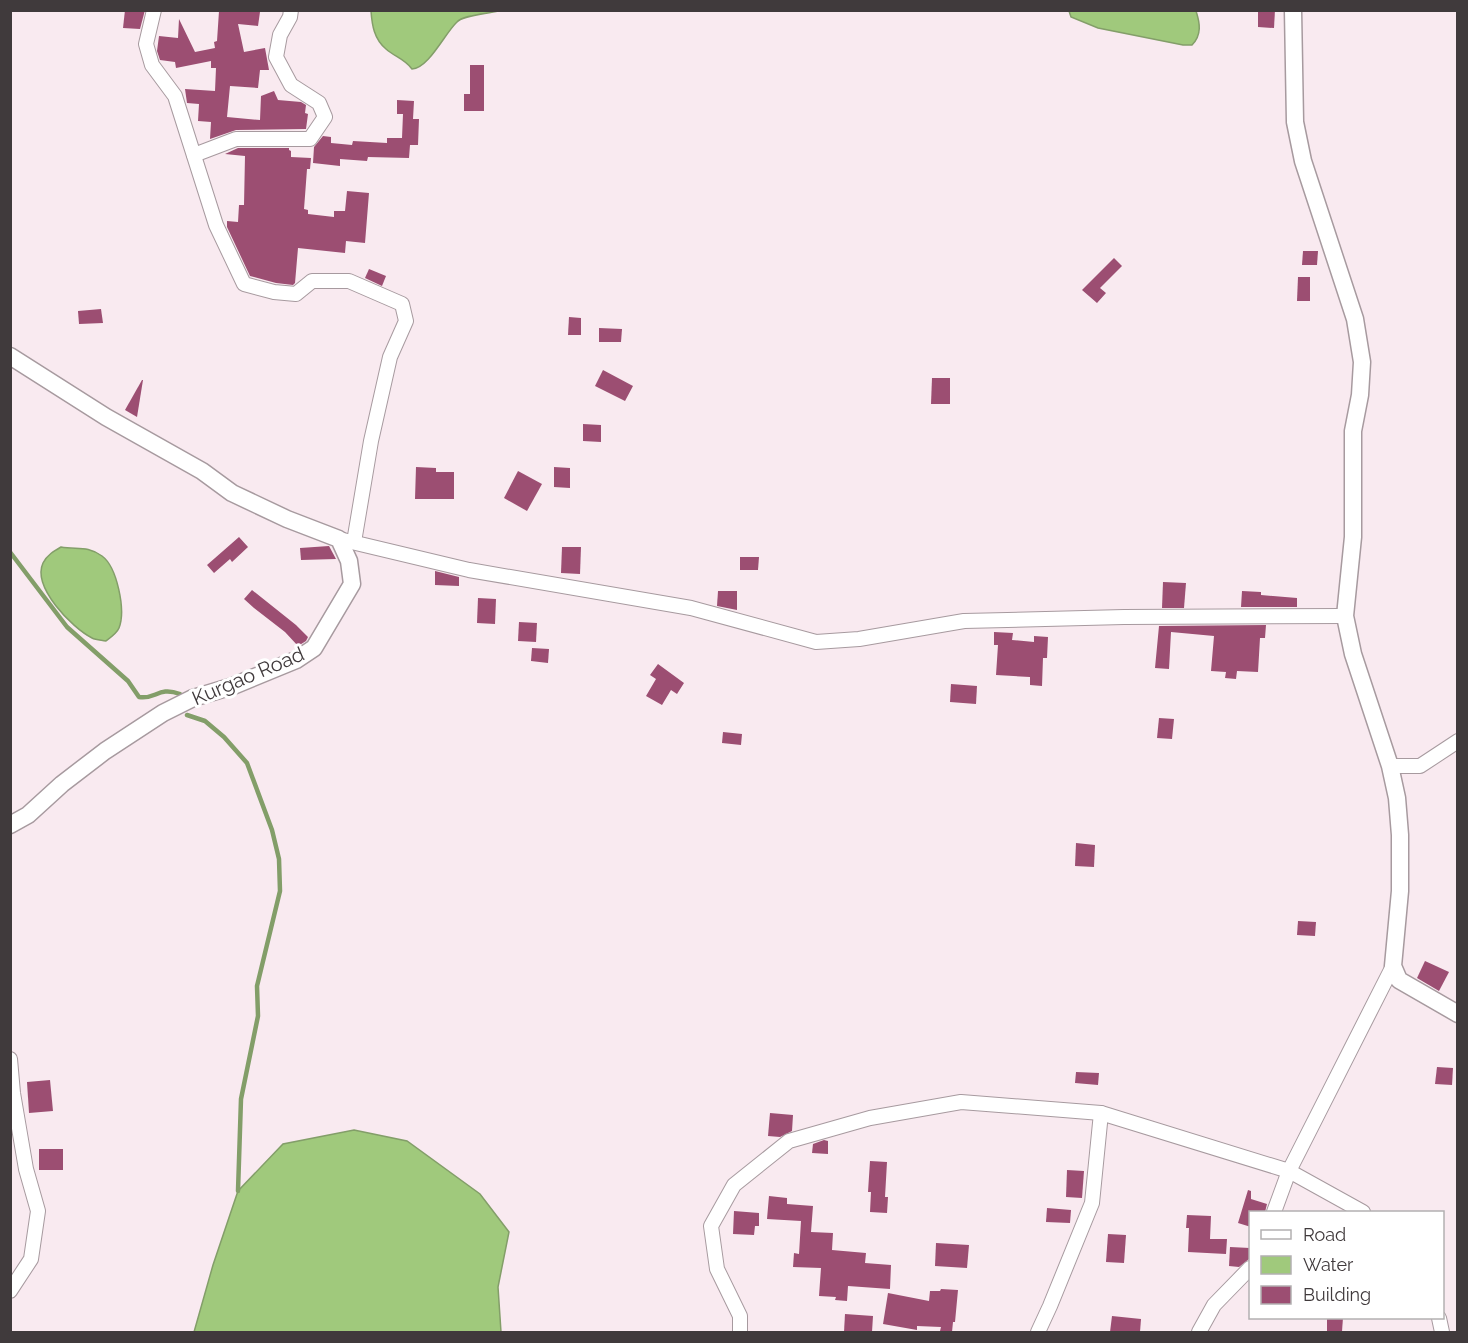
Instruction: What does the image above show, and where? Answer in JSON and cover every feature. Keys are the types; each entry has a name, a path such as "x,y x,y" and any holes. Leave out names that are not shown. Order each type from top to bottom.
{"street":[{"path":"154,10 146,44 152,65 175,96 216,225 244,284 274,292 296,294 312,281 349,281 402,304 406,321 390,357 346,540"},
{"path":"194,155 236,139 310,139 325,117 319,103 291,85 276,57 280,35 290,17 291,10"},
{"path":"1274,1211 1290,1172 1393,966 1400,891 1400,835 1397,798 1390,766 1353,654 1345,616 1353,537 1353,430 1360,395 1362,362 1355,319 1303,161 1295,122 1293,10"},
{"path":"10,356 97,412 202,471 232,493 287,519 346,540 469,570 691,608 816,642 859,639 964,621 1124,617 1345,616"},
{"name":"Kurgao Road","path":"10,825 28,815 62,784 105,751 163,712 193,698 233,686 296,660 314,648 352,585 346,540"},
{"path":"1390,766 1420,766 1458,741"},
{"path":"1393,966 1399,980 1458,1014"},
{"path":"10,1059 13,1093 26,1169 38,1211 32,1259 10,1291"},
{"path":"740,1332 740,1316 717,1269 711,1226 734,1185 789,1141 870,1118 961,1102 1101,1113 1290,1172 1361,1211"},
{"path":"1038,1332 1092,1203 1101,1113"},
{"path":"1199,1332 1214,1305 1249,1270"}],"water":[{"path":"371,10 498,11 460,20 452,27 431,57 425,63 412,69 379,41 373,27"},
{"path":"1069,11 1196,11 1199,33 1192,45 1183,45 1098,28 1071,17"},
{"path":"61,547 87,549 97,553 112,569 121,600 121,620 118,630 106,641 97,640 84,633 65,616 48,595 41,573 43,563 49,555"},
{"path":"354,1130 407,1141 480,1194 509,1232 498,1287 501,1332 194,1332 213,1265 238,1191 283,1144"}],"building":[{"path":"125,10 145,10 140,29 123,28"},
{"path":"1258,10 1275,10 1274,28 1258,27"},
{"path":"219,11 260,12 258,26 238,24 244,52 265,48 269,70 260,70 258,88 230,86 227,117 260,120 261,96 274,91 278,100 301,102 306,105 305,113 308,114 306,129 236,130 210,139 211,122 198,121 199,104 187,103 185,89 215,91 216,68 211,68 211,61 176,68 175,62 160,60 157,51 159,36 178,38 179,19 195,52 215,48"},
{"path":"470,65 484,65 484,111 464,111 464,94 470,94"},
{"path":"397,100 414,101 413,119 419,119 418,145 410,145 409,158 368,157 367,161 340,159 340,166 313,163 314,147 323,136 331,137 331,143 352,145 353,141 387,143 387,138 402,138 403,114 397,114"},
{"path":"238,148 289,148 291,157 311,158 310,169 307,169 304,209 308,210 308,214 334,217 334,211 345,211 347,191 369,193 365,243 346,241 345,253 298,248 293,285 250,276 227,227 227,221 238,222 239,205 244,205 245,156 225,154"},
{"path":"1303,251 1318,251 1317,265 1302,265"},
{"path":"1114,258 1122,266 1100,288 1106,293 1097,303 1082,290"},
{"path":"369,269 386,276 382,286 365,278"},
{"path":"1298,277 1310,277 1310,301 1297,301"},
{"path":"101,309 103,323 79,324 78,311"},
{"path":"569,317 581,318 581,335 568,335"},
{"path":"599,328 622,329 621,342 599,342"},
{"path":"603,370 633,386 625,401 595,386"},
{"path":"932,378 950,378 950,404 931,404"},
{"path":"143,380 137,417 125,410"},
{"path":"583,424 601,425 601,442 583,441"},
{"path":"416,467 436,468 436,472 454,472 454,499 415,499"},
{"path":"554,467 570,468 570,488 554,487"},
{"path":"518,471 542,484 527,511 504,498"},
{"path":"239,537 248,547 232,562 230,559 214,573 207,565"},
{"path":"329,546 336,559 301,560 300,548"},
{"path":"562,547 581,547 580,574 561,573"},
{"path":"740,557 759,557 758,570 740,570"},
{"path":"435,571 459,577 459,586 435,585"},
{"path":"1163,582 1186,583 1184,608 1162,608"},
{"path":"252,590 296,625 308,637 306,641 298,646 285,632 244,599"},
{"path":"718,591 737,591 737,610 717,606"},
{"path":"1242,591 1297,598 1297,607 1241,607"},
{"path":"478,598 496,599 495,624 477,623"},
{"path":"519,622 537,623 536,642 518,641"},
{"path":"1266,625 1265,638 1260,638 1258,672 1237,671 1236,679 1225,678 1226,672 1211,671 1214,636 1171,632 1169,669 1155,668 1159,626"},
{"path":"994,632 1013,633 1012,640 1034,642 1034,636 1048,637 1047,658 1043,658 1042,686 1030,685 1030,677 996,675 998,645 994,645"},
{"path":"532,648 549,649 548,663 531,661"},
{"path":"658,664 684,683 677,694 671,690 662,705 646,696 656,679 650,675"},
{"path":"951,684 977,686 976,704 950,702"},
{"path":"1159,718 1174,719 1172,739 1157,738"},
{"path":"723,732 742,734 741,745 722,743"},
{"path":"1076,843 1095,845 1094,867 1075,866"},
{"path":"1298,921 1316,922 1315,936 1297,935"},
{"path":"1425,961 1449,972 1439,991 1417,978"},
{"path":"1437,1067 1453,1068 1452,1085 1435,1084"},
{"path":"1076,1072 1099,1073 1098,1085 1075,1083"},
{"path":"50,1080 53,1111 29,1113 27,1082"},
{"path":"770,1113 793,1115 792,1131 780,1137 768,1136"},
{"path":"828,1141 828,1154 812,1153 813,1144"},
{"path":"39,1149 63,1149 63,1170 39,1170"},
{"path":"870,1161 887,1162 885,1197 888,1197 887,1213 870,1212 871,1192 868,1192"},
{"path":"1067,1170 1084,1171 1082,1198 1066,1197"},
{"path":"1248,1190 1251,1191 1251,1199 1267,1204 1265,1211 1249,1211 1249,1226 1238,1223"},
{"path":"769,1196 787,1198 787,1204 813,1206 811,1232 833,1233 832,1250 866,1253 865,1263 891,1265 890,1289 848,1286 847,1301 835,1300 836,1297 819,1296 821,1268 793,1267 794,1253 799,1254 801,1221 767,1219"},
{"path":"1047,1208 1071,1210 1070,1223 1046,1222"},
{"path":"734,1211 759,1213 759,1226 755,1226 754,1235 733,1234"},
{"path":"1187,1215 1211,1216 1210,1239 1227,1239 1226,1254 1188,1252"},
{"path":"1108,1234 1126,1235 1124,1263 1106,1262"},
{"path":"936,1243 969,1245 967,1268 935,1266"},
{"path":"1230,1247 1249,1248 1249,1259 1239,1267 1229,1266"},
{"path":"958,1290 952,1332 940,1331 941,1327 917,1326 917,1330 883,1324 888,1293 929,1301 930,1291"},
{"path":"845,1314 873,1316 872,1332 844,1332"},
{"path":"1112,1316 1141,1319 1140,1332 1110,1332"},
{"path":"1327,1319 1343,1319 1342,1332 1327,1331"}],"waterway":[{"path":"10,552 67,627 128,681 139,697 149,697 162,692 180,694"},
{"path":"187,715 205,721 224,737 247,763 272,830 279,859 280,891 257,986 258,1016 241,1099 238,1191"}]}
